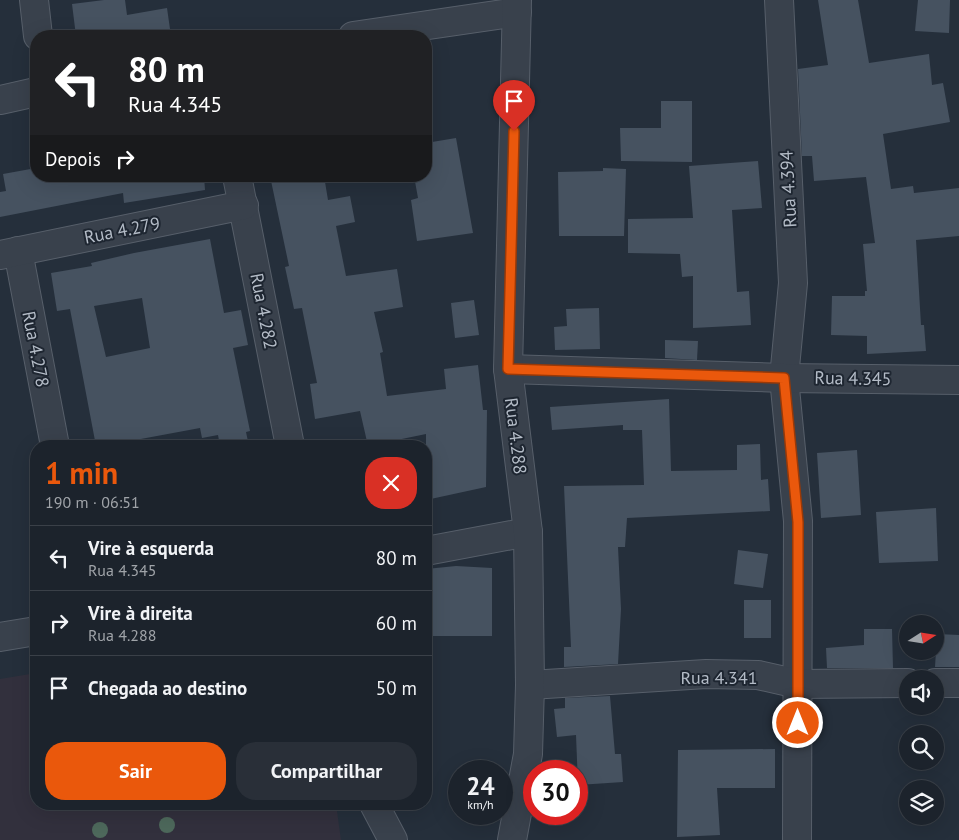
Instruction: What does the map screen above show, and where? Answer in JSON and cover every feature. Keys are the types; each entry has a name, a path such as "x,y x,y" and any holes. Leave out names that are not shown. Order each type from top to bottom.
{"street":[{"path":"34,0 37,30"},
{"name":"Rua 4.394","path":"779,0 793,283 784,378 798,522 797,840"},
{"path":"386,30 517,6"},
{"name":"Rua 4.288","path":"512,840 528,754 530,685 528,532 508,369 517,6"},
{"path":"0,100 30,93"},
{"name":"Rua 4.282","path":"238,182 289,440"},
{"name":"Rua 4.279","path":"9,253 244,206"},
{"name":"Rua 4.278","path":"9,253 54,440"},
{"name":"Rua 4.345","path":"508,369 784,378 959,380"},
{"path":"432,550 528,532"},
{"path":"0,637 30,632"},
{"name":"Rua 4.341","path":"530,685 706,674 758,675 798,684 899,683"},
{"path":"944,683 959,683"},
{"path":"377,810 393,840"}],"shaded area":[{"path":"30,674 30,810 337,810 341,840 0,840 0,679"}],"building":[{"path":"104,0 125,0 127,15 167,8 170,30 75,30 72,4"},
{"path":"818,0 858,0 869,63 929,54 932,85 943,83 950,122 883,134 891,189 913,186 914,193 959,188 959,236 916,240 921,325 924,325 926,351 867,354 867,336 831,335 832,296 865,296 865,291 867,291 863,244 875,243 866,177 814,181 812,156 802,156 798,69 828,65"},
{"path":"918,0 950,0 949,33 915,31"},
{"path":"661,101 692,101 692,162 621,161 620,128 661,128"},
{"path":"456,138 473,233 417,241 411,200 418,198 415,182 432,182 432,142"},
{"path":"758,161 762,208 732,210 737,292 749,291 751,325 693,328 693,276 682,277 680,254 628,253 628,219 693,218 689,166"},
{"path":"603,168 626,169 624,236 559,236 558,172 603,171"},
{"path":"30,169 30,182 204,182 205,190 124,203 123,193 0,217 0,192 6,191 3,174"},
{"path":"271,182 325,182 328,200 350,196 355,222 336,226 346,276 397,269 403,307 374,312 383,352 380,353 387,396 446,389 444,369 478,365 483,410 487,410 486,487 432,499 432,440 426,440 426,434 397,440 367,440 360,411 315,419 310,384 317,383 302,308 294,309 285,267 289,266"},
{"path":"210,239 224,313 241,310 248,345 233,348 250,431 246,432 248,440 219,440 218,435 202,438 200,428 135,440 95,440 70,309 57,311 51,273 92,266 91,263","holes":["142,298 150,348 106,357 94,306"]},
{"path":"474,300 479,335 455,338 451,303"},
{"path":"599,308 600,349 555,350 554,327 567,326 566,309"},
{"path":"665,340 698,341 697,360 665,358"},
{"path":"669,399 671,471 737,470 737,445 760,444 761,480 768,479 770,511 627,518 625,547 618,547 621,609 618,664 564,667 564,647 571,647 564,486 644,485 642,430 623,430 623,425 552,430 550,407"},
{"path":"857,450 861,515 821,518 817,453"},
{"path":"936,508 938,561 879,563 876,512"},
{"path":"738,550 768,554 763,588 734,584"},
{"path":"456,566 492,568 492,636 432,636 432,568"},
{"path":"744,600 771,600 771,638 744,638"},
{"path":"864,629 892,629 893,668 827,668 826,648 864,645"},
{"path":"944,634 959,635 959,667 935,667 935,660 944,660"},
{"path":"610,696 615,754 621,754 623,782 588,784 588,760 577,760 576,735 557,737 554,709 565,708 565,698"},
{"path":"775,749 775,788 717,788 720,835 677,837 678,750"}],"route":[{"path":"514,131 508,369 784,378 798,522 798,723"}]}
